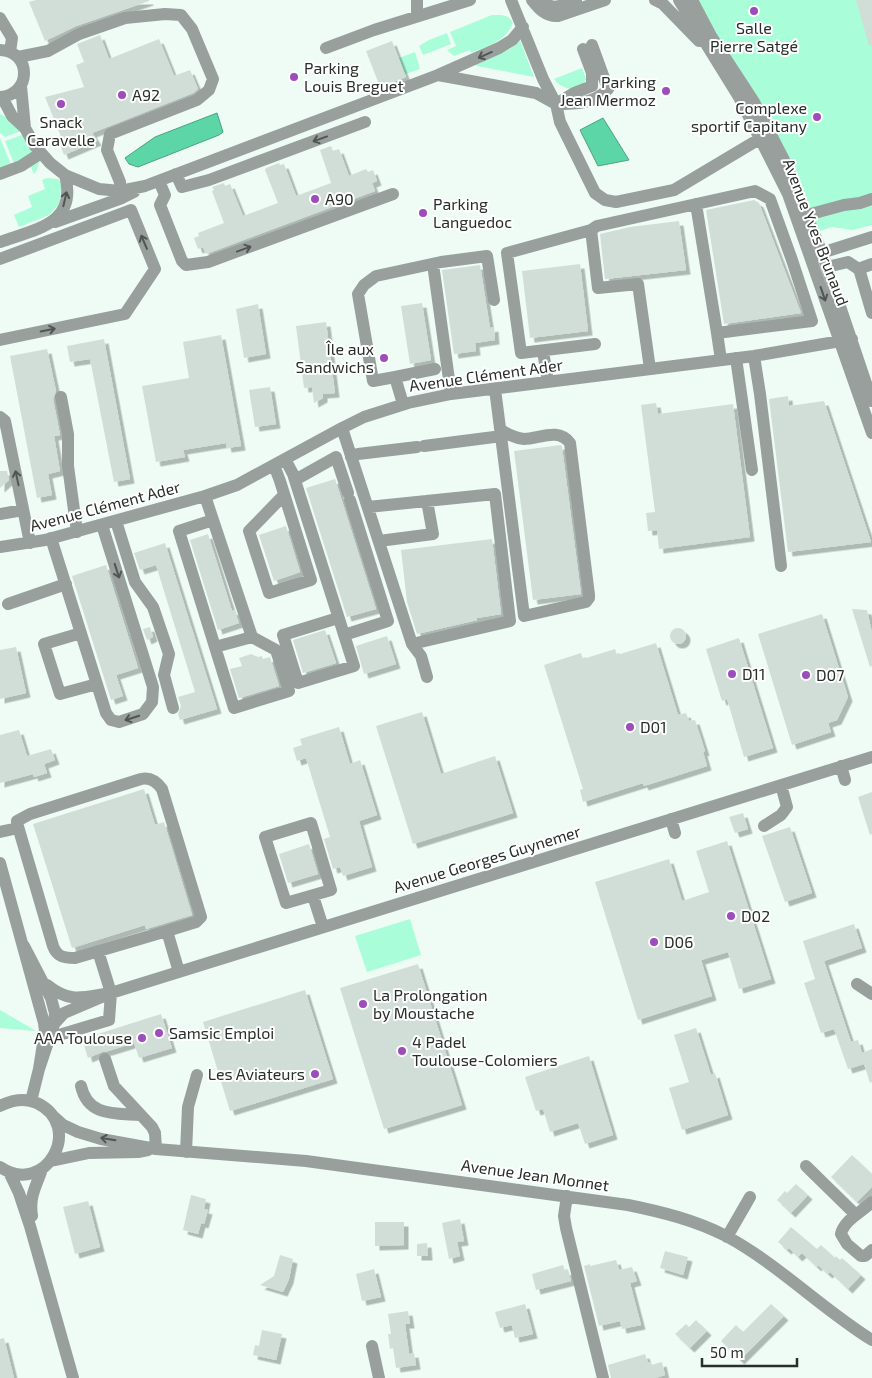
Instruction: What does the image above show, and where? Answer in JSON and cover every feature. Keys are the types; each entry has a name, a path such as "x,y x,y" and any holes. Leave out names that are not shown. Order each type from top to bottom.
{"street":[{"path":"416,0 416,16"},
{"path":"326,48 416,16 470,0"},
{"path":"532,0 540,10 551,17 605,0"},
{"path":"542,0 547,6 553,7 576,0"},
{"path":"655,0 662,4 714,56"},
{"name":"Avenue Yves Brunaud","path":"679,0 766,135 807,216 816,255 826,267 872,433"},
{"name":"Avenue Yves Brunaud","path":"692,0 711,36 754,102 788,194 816,255 846,341 866,363 872,401"},
{"path":"511,2 543,79 556,104 560,122 594,193 605,200 616,202 674,190 766,135"},
{"path":"13,57 48,51 79,34 125,18 165,14 181,15 192,29 213,79 209,90 197,100 110,134 106,150 120,182 120,191"},
{"path":"0,18 12,38 13,57 24,74 21,86 25,128"},
{"path":"0,242 122,198 145,186 176,174 438,76 500,48 512,40 523,27"},
{"path":"556,104 574,93 592,86 588,47"},
{"path":"438,76 536,93 556,104"},
{"path":"21,86 10,95 1,97 12,116 25,128 35,146 64,175 99,189 120,191 145,186"},
{"path":"176,174 182,187 209,180 366,122"},
{"path":"0,174 21,166 41,153"},
{"path":"52,223 62,212 67,199 68,186 64,175"},
{"path":"159,181 165,196 160,206 182,261 186,265 208,262 393,194"},
{"path":"595,344 521,353 507,253 591,230 597,226 755,191 770,199 812,321 717,333"},
{"path":"807,216 872,199"},
{"path":"696,204 721,360"},
{"path":"0,259 131,210 156,269 125,314 0,340"},
{"path":"591,230 598,288 638,284 650,369"},
{"path":"816,255 872,237"},
{"path":"435,369 373,381 358,294 364,285 376,276 433,264 487,256 494,300"},
{"path":"826,267 848,262 860,270 872,313"},
{"path":"433,264 451,394"},
{"path":"860,270 872,264"},
{"name":"Avenue Clément Ader","path":"0,547 30,543 77,532 205,496 237,485 342,428 376,413 403,404 451,394 754,356 846,341"},
{"path":"543,350 548,382"},
{"path":"754,356 780,566"},
{"path":"736,358 752,470"},
{"path":"395,377 403,404"},
{"path":"352,457 358,454 501,433 523,439 550,434 563,438 570,443 589,595 586,602 524,616 501,433 495,389"},
{"path":"61,397 68,434 68,466 77,532"},
{"path":"0,417 5,422 30,543"},
{"path":"342,428 412,644 421,656 427,677"},
{"path":"295,480 336,457 388,621 344,635"},
{"path":"279,462 295,480 354,666 298,683 283,635 338,618"},
{"path":"279,462 284,495 311,580 269,593 250,531 284,495"},
{"path":"368,507 495,494 510,621 412,644"},
{"path":"205,496 213,520 252,637 276,650 289,691 234,708 179,531 213,520"},
{"path":"379,541 433,534 427,501"},
{"path":"0,514 24,510"},
{"path":"116,521 135,582 154,607 169,654 164,675 173,708"},
{"path":"52,538 106,713 108,717 119,722 139,716 147,710 152,702 154,687 102,525"},
{"path":"8,604 66,584"},
{"path":"81,633 44,644 60,694 97,684"},
{"path":"214,647 252,637"},
{"name":"Avenue Georges Guynemer","path":"53,1015 111,993 872,757"},
{"path":"841,766 845,780"},
{"path":"146,778 154,781 162,789 201,917 196,922 167,931 75,958 65,958 57,954 18,828 19,818 141,779 146,778"},
{"path":"764,826 781,814 787,807 781,785"},
{"path":"671,819 675,833"},
{"path":"311,823 331,890 313,896 286,903 265,836 311,823"},
{"path":"0,832 18,828"},
{"path":"0,862 24,946 53,1015 49,1038 31,1101 20,1099 0,1106"},
{"path":"313,896 323,927"},
{"path":"167,931 179,972"},
{"path":"49,1038 109,1020 111,993 98,951"},
{"path":"38,983 62,996 71,998"},
{"path":"857,984 872,994"},
{"name":"Avenue Georges Guynemer","path":"53,1015 71,998 111,993"},
{"path":"39,1069 45,1031 53,1015"},
{"path":"105,1059 114,1086 152,1127 155,1133 156,1149"},
{"path":"186,1152 188,1108 197,1075"},
{"path":"81,1086 84,1096 95,1108 103,1112 140,1115"},
{"name":"Avenue Jean Monnet","path":"31,1101 44,1106 63,1125 78,1132 101,1139 156,1149 306,1161 567,1196 665,1212 700,1224 727,1237 767,1263 870,1340"},
{"path":"41,1260 31,1204 32,1195 57,1150 59,1139 58,1127 53,1116"},
{"name":"Avenue Jean Monnet","path":"4,1170 26,1174 79,1154 138,1152 156,1149"},
{"path":"806,1166 856,1215"},
{"path":"4,1170 20,1193 41,1260 73,1378"},
{"path":"567,1196 564,1216 566,1228 603,1378"},
{"path":"727,1237 750,1197"},
{"path":"872,1202 841,1231 842,1237 850,1248 861,1256 865,1256 872,1250"},
{"path":"372,1346 379,1378"}],"shaded area":[{"name":"Complexe sportif Capitany","path":"692,0 872,0 872,225 853,230 832,227 820,231"},
{"path":"492,15 502,15 513,23 501,39 471,53 470,50 454,56 447,50 456,46 450,32"},
{"path":"447,33 451,44 423,55 419,46"},
{"path":"520,40 534,77 477,66 475,63 510,49"},
{"path":"415,52 420,69 405,74 399,58"},
{"path":"582,68 586,79 579,87 566,88 554,79"},
{"path":"217,113 223,132 219,135 138,167 129,164 125,158 155,137"},
{"path":"0,114 10,119 21,131 5,137 0,133"},
{"path":"603,118 629,160 598,166 580,130"},
{"path":"22,135 40,160 34,174 28,161 15,166 5,141"},
{"path":"0,138 12,167 0,175"},
{"path":"47,178 58,179 62,184 59,204 49,215 19,227 14,215 32,207 28,196 45,189 42,180"},
{"path":"410,919 421,955 367,972 355,936"},
{"path":"0,1010 36,1031 0,1028"}],"building":[{"path":"36,0 149,1 76,26 45,41 29,2"},
{"path":"856,0 872,0 872,45 869,46"},
{"name":"A92","path":"100,35 109,59 159,39 174,76 190,70 198,89 193,93 92,133 97,141 64,155 60,145 64,144 45,97 84,87 76,65 84,62 77,44"},
{"path":"392,41 406,77 380,87 366,51"},
{"name":"A90","path":"331,146 333,151 339,149 349,176 366,169 368,172 373,170 377,181 372,183 375,191 206,254 203,247 198,249 194,238 199,236 198,233 224,223 212,187 224,183 225,186 230,184 243,216 278,203 265,170 279,163 280,165 284,164 296,196 331,183 320,150"},
{"path":"754,200 759,203 801,313 724,324 706,210"},
{"path":"679,221 686,270 605,279 600,234 630,227"},
{"path":"580,264 588,331 530,338 522,271"},
{"path":"480,265 490,328 494,327 495,340 475,343 476,351 454,354 442,270"},
{"path":"422,303 431,360 410,364 401,306"},
{"path":"258,304 266,354 244,358 236,309"},
{"path":"326,322 335,393 323,394 323,398 314,403 312,387 304,388 296,326"},
{"path":"221,335 241,446 227,448 226,443 183,450 185,457 156,462 142,386 189,378 183,342"},
{"path":"104,339 130,479 114,482 90,359 70,362 67,346"},
{"path":"47,349 56,391 53,399 60,435 54,436 60,471 48,474 52,495 37,498 10,356"},
{"path":"270,387 276,424 255,427 249,390"},
{"path":"788,396 789,406 824,401 871,542 788,552 769,399"},
{"path":"656,403 658,414 733,404 750,537 659,549 657,530 648,531 646,513 655,512 641,405"},
{"path":"561,445 581,594 533,600 514,451"},
{"path":"0,471 7,471 9,480 0,488"},
{"path":"335,479 376,609 347,617 306,488"},
{"path":"286,526 300,572 274,581 259,535"},
{"path":"208,534 232,611 234,610 239,623 218,630 190,540"},
{"path":"492,539 501,614 477,618 477,620 417,634 407,602 401,550"},
{"path":"165,543 217,709 180,720 178,714 181,706 178,697 195,692 156,565 140,570 134,553"},
{"path":"106,565 138,668 116,675 123,696 111,700 72,576"},
{"path":"852,609 867,610 872,633 872,666 870,667"},
{"name":"D07","path":"822,614 848,697 837,720 828,723 831,732 792,745 758,634"},
{"path":"150,627 153,637 147,640 143,629"},
{"path":"678,628 686,636 678,644 670,636"},
{"path":"325,630 336,663 303,673 293,640"},
{"path":"387,636 396,664 364,674 356,646"},
{"name":"D11","path":"739,638 773,748 744,757 727,699 722,701 706,649"},
{"name":"D01","path":"656,643 678,715 686,713 689,721 695,720 705,751 703,752 707,766 644,786 643,783 583,802 580,790 583,789 544,665 581,653 583,659 615,649 617,655"},
{"path":"16,647 26,693 0,699 0,650"},
{"path":"251,654 258,657 262,656 263,659 270,657 279,686 239,698 230,669 242,666 239,658"},
{"path":"422,712 441,774 495,756 513,813 413,844 376,726"},
{"path":"339,727 350,764 360,760 377,815 359,821 372,867 343,876 340,867 333,869 324,839 330,837 306,758 297,761 293,748 302,745 300,739"},
{"path":"19,730 27,756 51,749 55,760 44,764 47,773 34,777 33,774 0,783 0,735"},
{"path":"144,789 155,825 164,822 192,915 146,929 145,925 72,948 33,824"},
{"path":"872,792 872,834 870,835 858,797"},
{"path":"743,813 748,829 735,833 729,817"},
{"path":"790,827 812,893 785,902 762,836"},
{"name":"D06","path":"727,841 771,979 739,989 728,952 701,960 712,996 638,1020 595,882 669,859 682,901 709,892 696,851"},
{"path":"309,844 318,874 288,883 279,854"},
{"path":"854,924 862,948 824,961 851,1042 858,1040 862,1053 872,1049 872,1082 870,1083 864,1064 848,1069 834,1029 821,1033 804,983 815,979 803,941"},
{"name":"4 Padel Toulouse-Colomiers","path":"418,964 462,1105 384,1129 340,988"},
{"path":"305,990 333,1079 230,1111 203,1022"},
{"path":"161,1014 172,1048 139,1058 134,1043 88,1058 82,1039"},
{"path":"696,1028 711,1075 715,1073 728,1115 682,1130 669,1088 689,1082 674,1035"},
{"path":"589,1056 613,1135 585,1144 578,1123 550,1132 543,1109 536,1111 525,1077"},
{"path":"852,1155 872,1174 872,1187 857,1202 831,1177"},
{"path":"796,1184 808,1195 791,1213 777,1200 785,1191 787,1193"},
{"path":"191,1195 206,1199 204,1209 208,1210 204,1224 201,1223 198,1234 183,1230"},
{"path":"88,1201 100,1247 75,1254 63,1207"},
{"path":"460,1219 464,1241 457,1242 460,1256 449,1259 442,1223"},
{"path":"375,1222 404,1222 404,1245 375,1246"},
{"path":"791,1227 817,1249 821,1245 835,1258 836,1256 840,1260 842,1258 861,1275 848,1289 830,1272 828,1274 818,1265 817,1267 802,1253 798,1257 789,1248 787,1250 778,1242"},
{"path":"427,1243 428,1256 417,1256 417,1244"},
{"path":"665,1251 688,1257 683,1275 660,1268"},
{"path":"280,1255 293,1259 289,1279 283,1292 260,1285 274,1276"},
{"path":"616,1260 619,1270 632,1267 637,1281 630,1283 641,1325 622,1329 620,1321 599,1326 584,1266"},
{"path":"563,1265 565,1271 568,1270 571,1281 536,1290 532,1274"},
{"path":"374,1269 381,1297 362,1301 356,1274"},
{"path":"525,1304 533,1334 515,1338 512,1325 500,1328 495,1312"},
{"path":"771,1304 784,1316 740,1360 721,1341 736,1325 743,1332"},
{"path":"408,1311 410,1324 405,1324 409,1354 414,1353 416,1365 396,1368 393,1348 390,1349 388,1334 391,1334 388,1314"},
{"path":"696,1320 707,1331 690,1348 675,1334 686,1324 689,1327"},
{"path":"262,1330 282,1334 276,1360 253,1355 255,1345 259,1346"},
{"path":"4,1338 14,1378 0,1378 0,1339"},
{"path":"645,1354 648,1363 650,1362 651,1365 662,1362 665,1375 655,1378 611,1378 608,1365"}],"place":[{"name":"Salle Pierre Satgé","path":"754,11"},
{"name":"Parking Louis Breguet","path":"294,77"},
{"name":"Parking Jean Mermoz","path":"666,91"},
{"name":"A92","path":"122,95"},
{"name":"Snack Caravelle","path":"61,104"},
{"name":"Complexe sportif Capitany","path":"817,117"},
{"name":"A90","path":"315,199"},
{"name":"Parking Languedoc","path":"423,213"},
{"name":"Île aux Sandwichs","path":"384,358"},
{"name":"D11","path":"732,674"},
{"name":"D07","path":"806,675"},
{"name":"D01","path":"630,727"},
{"name":"D02","path":"731,916"},
{"name":"D06","path":"654,942"},
{"name":"La Prolongation by Moustache","path":"363,1004"},
{"name":"Samsic Emploi","path":"159,1033"},
{"name":"AAA Toulouse","path":"142,1038"},
{"name":"4 Padel Toulouse-Colomiers","path":"402,1051"},
{"name":"Les Aviateurs","path":"315,1074"}]}
